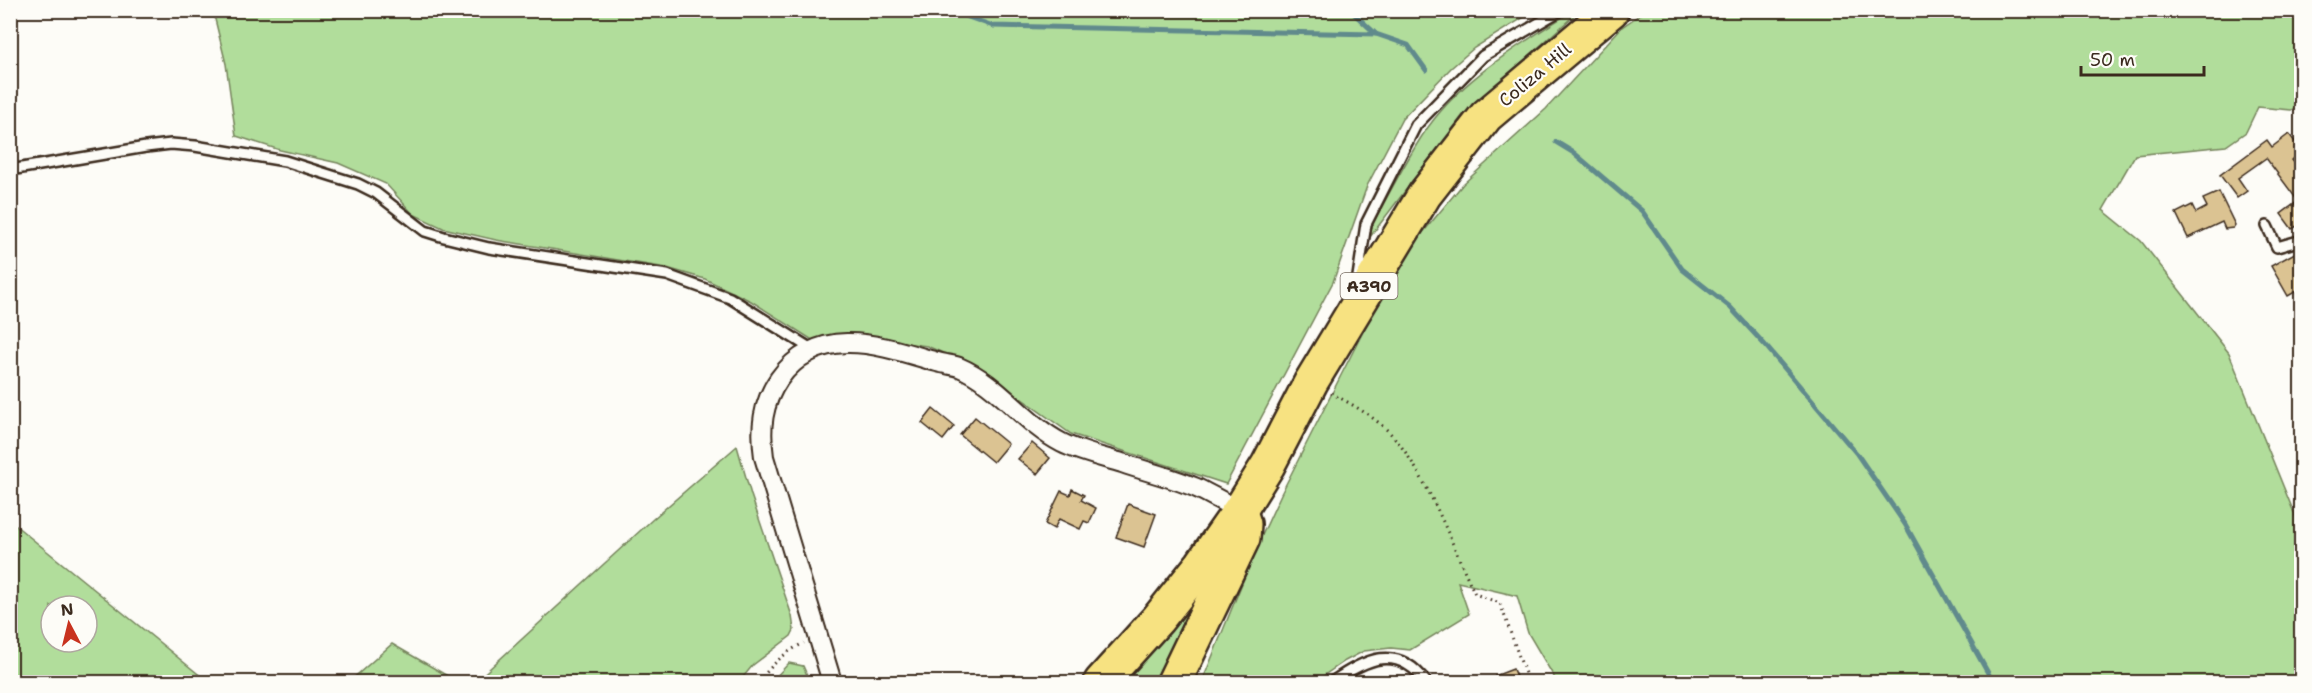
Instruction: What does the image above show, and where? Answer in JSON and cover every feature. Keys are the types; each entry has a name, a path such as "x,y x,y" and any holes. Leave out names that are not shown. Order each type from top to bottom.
{"highway":[{"name":"Coliza Hill","path":"1351,315 1425,194 1486,116 1612,10"},
{"name":"A390","path":"1101,682 1158,619 1195,573 1240,510 1268,465 1311,382 1351,315"},
{"path":"1174,682 1243,538 1244,524 1240,510"}],"street":[{"path":"832,682 764,457 761,439 764,412 773,388 795,361 813,350 836,344 860,342 912,353 959,367 991,387 1028,420 1062,443 1198,489 1240,510"}],"lane":[{"path":"1351,315 1366,224 1416,125 1483,56 1561,10"},
{"path":"10,170 171,144 285,161 358,184 376,193 425,231 444,237 489,248 668,275 730,298 813,350"},
{"path":"2266,226 2277,247 2301,240"},
{"path":"1332,682 1357,665 1374,660 1397,658 1416,669 1426,682"}],"path":[{"path":"1311,382 1365,412 1397,441 1420,478 1475,594 1500,603 1528,682"},
{"path":"759,682 773,664 787,652 818,637"}],"green space":[{"path":"213,11 1534,11 1474,48 1451,68 1402,119 1367,186 1333,282 1226,484 1071,434 980,369 927,346 868,338 814,341 751,301 705,279 667,268 496,240 443,228 413,214 386,184 338,163 280,150 236,136 226,64"},
{"path":"1572,11 1579,11 1463,115 1370,237 1373,223 1422,136 1453,98 1490,66"},
{"path":"1645,11 2301,11 2301,108 2291,110 2258,107 2246,132 2226,146 2135,155 2103,210 2141,241 2229,353 2301,530 2301,682 1557,682 1528,633 1517,596 1458,582 1469,614 1410,650 1391,648 1364,651 1314,682 1202,682 1258,544 1281,494 1372,314 1411,247 1463,184 1546,109 1622,27"},
{"path":"737,446 792,616 794,630 791,636 753,665 739,682 475,682 653,519"},
{"path":"10,521 208,682 11,682"},
{"path":"1230,551 1156,682 1116,682"},
{"path":"392,644 458,682 349,682"},
{"path":"789,663 803,666 810,682 771,682"}],"building":[{"path":"2289,134 2302,151 2292,160 2302,172 2302,223 2292,229 2281,214 2298,201 2266,158 2238,178 2247,191 2237,198 2220,175 2267,140 2272,147"},
{"path":"2219,192 2235,225 2233,228 2225,229 2222,222 2188,238 2176,213 2192,205 2196,213 2207,207 2203,199"},
{"path":"2302,249 2302,288 2288,296 2271,266"},
{"path":"933,409 954,426 943,440 922,423"},
{"path":"975,417 1008,444 993,462 960,435"},
{"path":"1032,443 1050,458 1037,474 1018,459"},
{"path":"1072,489 1084,495 1081,500 1096,508 1089,523 1084,521 1080,529 1059,519 1054,529 1045,524 1061,491 1070,495"},
{"path":"1128,504 1156,514 1144,547 1116,537"},
{"path":"1513,669 1518,682 1498,682 1495,676"}],"waterway":[{"path":"949,10 993,26 1376,34"},
{"path":"1350,10 1376,34 1408,45 1426,70"},
{"path":"1556,142 1574,153 1642,211 1682,269 1730,307 1857,454 1905,524 1993,682"}]}
